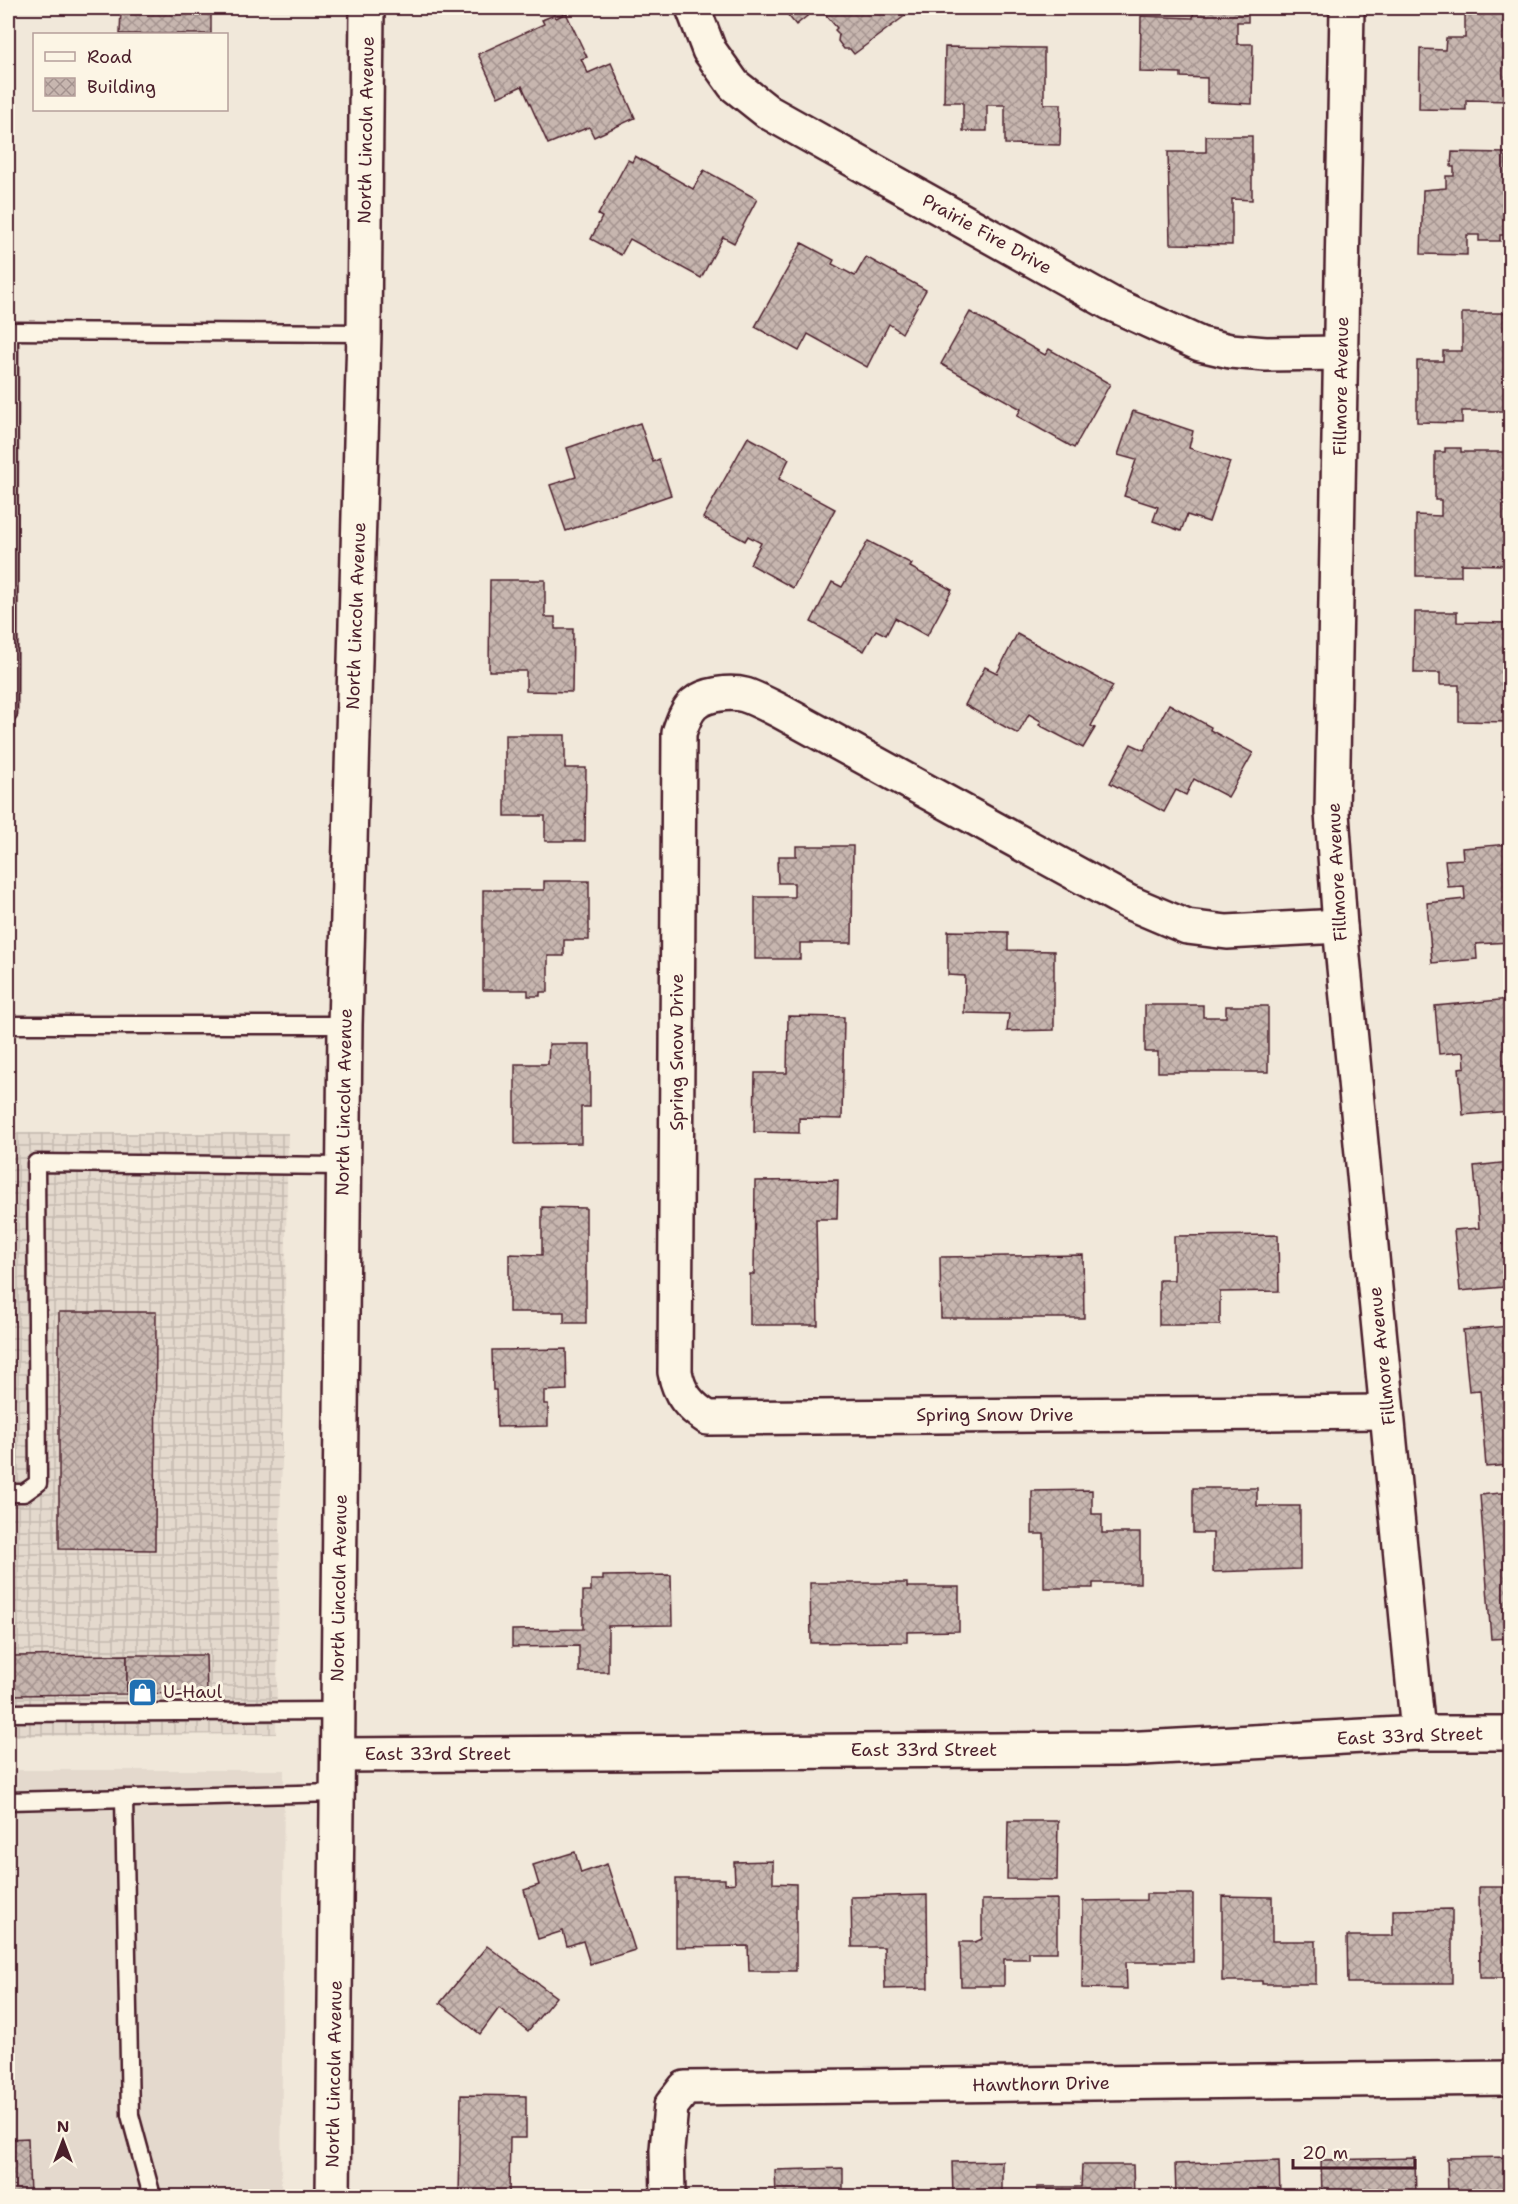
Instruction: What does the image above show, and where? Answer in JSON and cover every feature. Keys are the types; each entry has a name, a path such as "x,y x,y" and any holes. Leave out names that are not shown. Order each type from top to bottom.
{"street":[{"name":"North Lincoln Avenue","path":"333,2196 345,1025 364,333 367,8"},
{"name":"Prairie Fire Drive","path":"693,8 709,50 734,85 768,112 1110,303 1200,344 1230,351 1266,354 1342,353"},
{"name":"Fillmore Avenue","path":"1347,8 1332,813 1340,926 1418,1733"},
{"name":"Spring Snow Drive","path":"1340,926 1227,932 1187,927 1128,902 780,711 743,694 708,697 694,704 683,720 679,734 675,1372 684,1398 694,1409 708,1418 1387,1412"},
{"name":"East 33rd Street","path":"338,1755 1123,1749 1418,1733 1510,1734"},
{"name":"Hawthorn Drive","path":"668,2196 667,2150 671,2106 685,2088 1510,2078"}],"lane":[{"path":"8,714 8,331 364,333"},
{"path":"8,1025 345,1025"},
{"path":"8,1493 24,1493 38,1483 36,1163 343,1166"},
{"path":"8,1713 338,1711"},
{"path":"8,1801 337,1793"},
{"path":"124,1798 129,2115 152,2196"}],"shaded area":[{"path":"8,1133 288,1133 276,1734 8,1736"},
{"path":"8,1770 284,1770 281,2196 8,2196"}],"building":[{"path":"121,8 211,8 211,33 120,33"},
{"path":"782,8 817,8 796,25"},
{"path":"820,8 906,8 910,12 854,54 850,49 844,49 838,41 839,34 835,30 837,28"},
{"path":"1194,8 1248,8 1248,22 1237,22 1237,44 1253,44 1252,104 1207,102 1207,78 1181,77 1181,73 1140,72 1141,16 1193,18"},
{"path":"1465,8 1510,8 1510,101 1466,100 1466,110 1419,109 1420,49 1445,50 1446,38 1465,38"},
{"path":"566,13 587,57 581,59 588,73 611,63 635,118 594,137 589,127 548,144 522,86 498,97 478,54 544,24 542,20 554,15 556,18"},
{"path":"945,47 1044,48 1044,104 1061,104 1060,145 1005,144 1005,105 987,105 987,131 963,131 963,102 944,102"},
{"path":"1206,136 1252,136 1252,200 1232,199 1232,245 1170,244 1168,152 1206,152"},
{"path":"1452,152 1506,153 1506,187 1510,187 1510,235 1500,235 1500,241 1479,241 1479,235 1467,235 1467,255 1421,254 1423,190 1446,188 1446,176 1454,176 1454,167 1451,167"},
{"path":"635,156 693,189 704,170 757,199 734,243 723,237 701,278 630,239 621,255 591,239 602,217 598,215 628,160 632,162"},
{"path":"802,243 834,260 832,264 855,276 866,257 926,290 902,333 889,324 867,367 808,334 799,351 755,327"},
{"path":"970,312 1045,355 1049,349 1110,384 1074,448 1017,416 1021,409 941,364"},
{"path":"1462,313 1510,313 1510,411 1462,411 1462,423 1417,422 1417,361 1443,361 1443,351 1462,351"},
{"path":"1133,411 1193,431 1189,448 1230,462 1209,522 1187,515 1181,531 1153,521 1158,507 1124,496 1136,460 1118,455"},
{"path":"640,423 653,462 659,459 671,495 566,531 550,485 576,477 567,448"},
{"path":"748,437 789,459 779,479 835,509 793,588 750,564 761,543 748,536 745,541 703,518"},
{"path":"1445,448 1461,448 1461,452 1507,452 1507,455 1510,455 1505,565 1461,564 1461,576 1416,576 1416,515 1441,516 1441,500 1435,500 1435,452 1445,452"},
{"path":"868,541 912,564 910,567 952,590 927,636 895,618 886,635 876,630 864,651 811,622 832,582 842,587"},
{"path":"490,580 545,580 545,617 555,617 555,629 573,629 572,692 526,691 526,671 489,671"},
{"path":"1415,612 1457,612 1457,622 1510,623 1510,722 1459,721 1459,685 1440,685 1440,673 1414,673"},
{"path":"1017,634 1113,686 1091,726 1095,728 1083,748 1039,725 1041,721 1029,714 1018,734 965,705 985,667 997,673"},
{"path":"1169,704 1253,753 1228,797 1194,779 1186,795 1176,790 1164,812 1110,783 1131,744 1144,750"},
{"path":"505,735 565,735 565,768 586,768 585,841 545,841 545,816 505,816"},
{"path":"1510,844 1510,942 1476,944 1477,959 1432,963 1427,903 1465,899 1464,886 1448,887 1445,860 1463,859 1462,848"},
{"path":"796,846 853,846 852,943 800,943 800,959 755,959 755,897 794,897 794,883 778,883 777,862 779,862 779,856 796,856"},
{"path":"544,881 589,881 589,940 564,940 564,956 548,956 548,992 540,992 540,996 528,996 528,990 483,990 483,890 544,890"},
{"path":"948,931 1008,932 1008,950 1054,951 1054,1030 1007,1031 1009,1014 964,1013 965,976 948,975"},
{"path":"1510,999 1510,1111 1463,1115 1459,1068 1465,1067 1464,1052 1439,1054 1435,1006"},
{"path":"1145,1005 1203,1005 1203,1017 1226,1017 1226,1006 1268,1006 1268,1072 1158,1072 1158,1052 1145,1052"},
{"path":"788,1016 844,1017 842,1119 799,1118 799,1133 754,1132 755,1073 787,1073"},
{"path":"549,1044 590,1044 590,1107 581,1107 581,1143 515,1144 515,1064 548,1064"},
{"path":"1510,1162 1510,1271 1504,1271 1504,1287 1460,1291 1454,1230 1479,1228 1474,1166"},
{"path":"838,1180 837,1219 816,1219 818,1325 750,1325 750,1274 754,1274 755,1181"},
{"path":"542,1207 586,1208 586,1323 564,1323 564,1312 509,1312 509,1254 542,1255"},
{"path":"1278,1235 1279,1291 1220,1292 1220,1325 1159,1325 1159,1280 1174,1280 1174,1236"},
{"path":"1083,1255 1084,1318 941,1318 940,1257"},
{"path":"59,1312 156,1312 155,1550 59,1549"},
{"path":"1510,1326 1510,1465 1486,1467 1480,1390 1469,1391 1463,1330"},
{"path":"566,1349 567,1390 544,1391 544,1404 548,1404 548,1426 497,1427 492,1350"},
{"path":"1193,1488 1257,1488 1257,1506 1300,1506 1300,1569 1213,1572 1213,1533 1193,1533"},
{"path":"1092,1490 1092,1514 1102,1514 1102,1533 1140,1533 1140,1583 1093,1583 1093,1588 1044,1588 1044,1534 1032,1534 1032,1491"},
{"path":"1510,1492 1510,1638 1491,1639 1480,1495"},
{"path":"671,1575 672,1625 608,1626 608,1672 579,1672 579,1646 512,1647 512,1630 583,1629 583,1591 591,1591 591,1580 603,1580 603,1576"},
{"path":"810,1583 907,1583 907,1587 959,1587 959,1631 907,1632 907,1642 811,1643"},
{"path":"127,1655 127,1694 8,1695 8,1656"},
{"name":"U-Haul","path":"127,1655 206,1655 207,1693 127,1694"},
{"path":"1008,1821 1058,1821 1057,1880 1007,1879"},
{"path":"575,1852 581,1873 607,1864 635,1950 590,1964 583,1941 567,1946 563,1931 538,1939 524,1890 539,1885 533,1865"},
{"path":"773,1861 773,1883 796,1884 796,1971 749,1971 748,1946 676,1947 676,1879 725,1879 725,1884 735,1883 734,1862"},
{"path":"1479,1887 1510,1887 1510,1978 1480,1978"},
{"path":"1146,1894 1193,1894 1193,1962 1126,1962 1127,1989 1082,1988 1083,1901 1146,1900"},
{"path":"927,1895 928,1988 885,1989 884,1947 852,1947 851,1897"},
{"path":"1222,1896 1272,1897 1272,1941 1316,1941 1316,1984 1222,1981"},
{"path":"1057,1899 1057,1952 1029,1952 1029,1959 1004,1959 1004,1986 961,1986 960,1942 975,1942 982,1939 982,1900"},
{"path":"1452,1909 1452,1983 1348,1983 1347,1936 1393,1936 1393,1910"},
{"path":"487,1946 556,1997 528,2031 499,2008 480,2034 440,2003"},
{"path":"461,2095 526,2096 526,2138 510,2138 509,2196 459,2196"},
{"path":"28,2138 30,2196 8,2196 8,2139"},
{"path":"1510,2157 1510,2196 1448,2196 1447,2158"},
{"path":"1415,2158 1416,2196 1322,2196 1321,2160"},
{"path":"1002,2161 1002,2196 953,2196 952,2162"},
{"path":"1279,2161 1280,2196 1176,2196 1175,2164"},
{"path":"1082,2165 1133,2165 1134,2196 1037,2196 1037,2187 1081,2187"},
{"path":"843,2168 843,2196 776,2196 775,2170"}],"place":[{"name":"U-Haul","path":"142,1692"}]}
